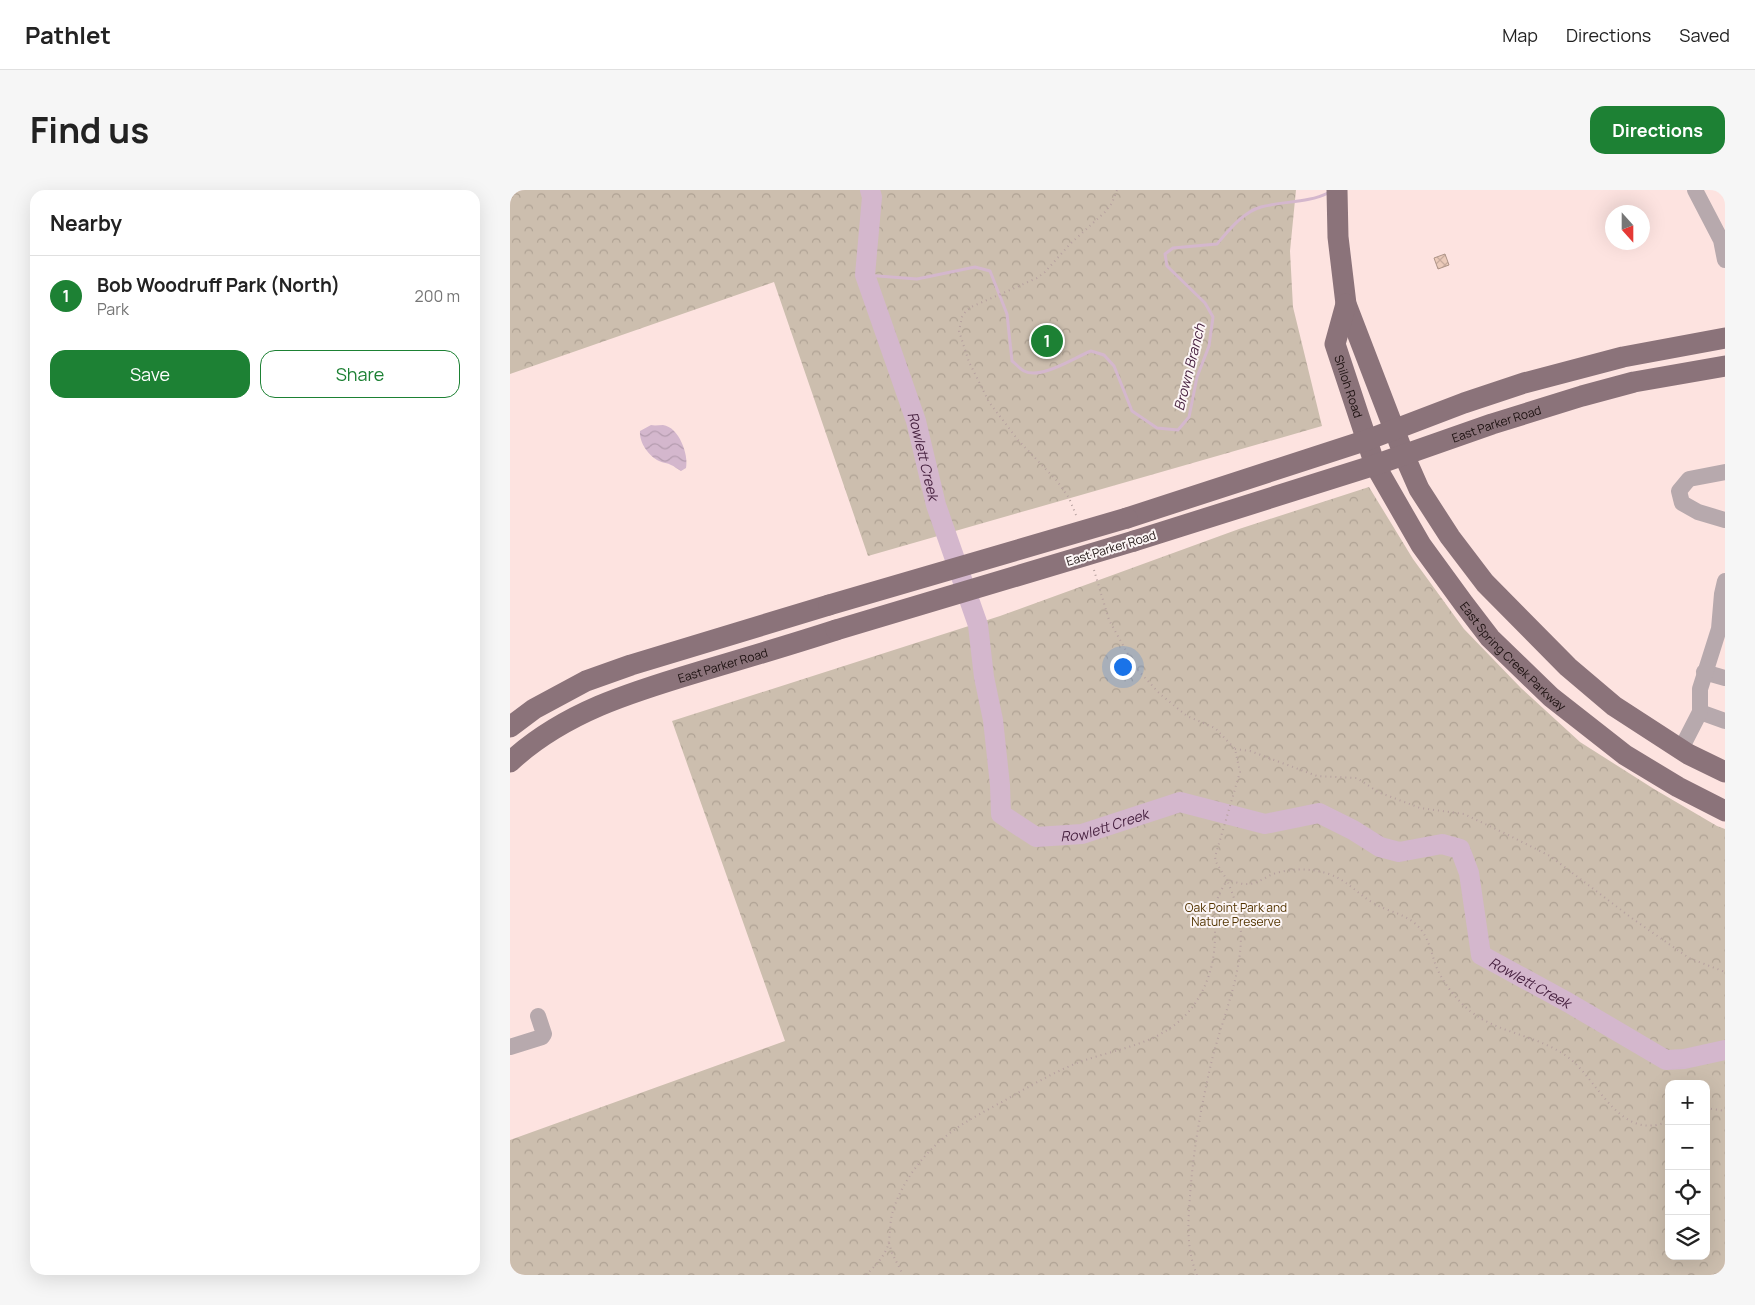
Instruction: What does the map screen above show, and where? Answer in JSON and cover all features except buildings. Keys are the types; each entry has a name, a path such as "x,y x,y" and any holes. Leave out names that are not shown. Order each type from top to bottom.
{"main road":[{"name":"Shiloh Road","path":"1337,190 1338,237 1346,304 1393,430"},
{"name":"Shiloh Road","path":"1346,304 1335,344 1367,440"},
{"name":"East Parker Road","path":"512,725 534,709 586,681 631,665 1126,518 1367,440 1484,396 1579,367 1725,338"},
{"name":"East Parker Road","path":"510,762 558,725 598,706 641,690 1134,541 1404,456 1492,424 1582,396 1634,382 1725,366"},
{"path":"1393,430 1419,489 1450,537 1485,583 1568,668 1614,706 1682,750 1725,772"},
{"name":"East Spring Creek Parkway","path":"1367,440 1375,465 1421,545 1485,631 1518,666 1551,697 1625,755 1678,787 1725,811"},
{"path":"631,665 641,690"},
{"path":"512,725 531,745"}],"lane":[{"path":"1696,190 1721,240 1725,260"},
{"path":"1725,472 1689,479 1679,491 1682,503 1698,512 1725,520"},
{"path":"1682,750 1700,712 1700,689 1719,630 1724,590"},
{"path":"1704,672 1725,678"},
{"path":"1700,712 1725,721"},
{"path":"510,1047 542,1037 544,1034 538,1016"}],"path":[{"path":"995,297 1037,278 1045,272 1070,244 1106,212 1117,190"},
{"path":"1235,749 1250,751 1317,776 1357,778 1378,792 1420,808 1464,814 1550,856 1633,919 1690,958 1725,972"},
{"path":"1197,1275 1188,1245 1188,1226 1200,1118 1211,1064 1239,968 1241,942 1234,896 1215,857 1233,798"},
{"path":"1227,880 1253,884 1274,874 1300,869 1326,874 1345,882 1376,905 1398,913 1416,925 1425,935 1437,969 1447,986 1460,1002 1474,1014 1501,1028 1548,1045 1568,1058 1588,1077 1614,1110 1626,1119 1634,1123 1650,1125 1665,1122"},
{"path":"903,1275 889,1243 892,1214 907,1181 931,1150 960,1124 1044,1078 1094,1057 1152,1040 1168,1030 1188,1012 1203,991 1213,967 1215,946 1214,912 1219,895 1227,880"},
{"path":"1710,1109 1725,1112"},
{"path":"866,1275 879,1260 889,1243"}],"green space":[{"path":"510,190 1296,190 1290,251 1293,307 1322,426 868,556 774,282 510,374"},
{"name":"Oak Point Park and Nature Preserve","path":"1369,487 1413,559 1464,629 1521,688 1580,742 1654,789 1725,829 1725,1275 510,1275 510,1140 785,1041 672,721 1000,616 1239,529"}],"water":[{"path":"651,425 663,425 674,431 682,442 686,456 686,468 681,471 670,464 655,459 648,452 641,440 640,431"}],"waterway":[{"name":"Rowlett Creek","path":"870,190 872,197 865,275 916,421 936,505 978,625 984,677 993,720 1001,814 1036,837 1082,834 1180,802 1265,824 1319,813 1353,830 1380,847 1399,852 1442,844 1460,849 1469,873 1481,955 1569,1003 1666,1060 1684,1059 1725,1050"},
{"name":"Brown Branch","path":"865,275 917,279 975,267 990,271 1007,314 1012,361 1020,368 1031,373 1039,373 1058,367 1091,351 1104,355 1114,366 1132,411 1157,428 1178,430 1189,417 1197,377 1209,346 1213,317 1205,303 1167,266 1165,254 1173,248 1217,244 1237,222 1254,209 1312,199 1328,193"}],"place":[{"name":"Bob Woodruff Park (North)","path":"1047,341"}]}
